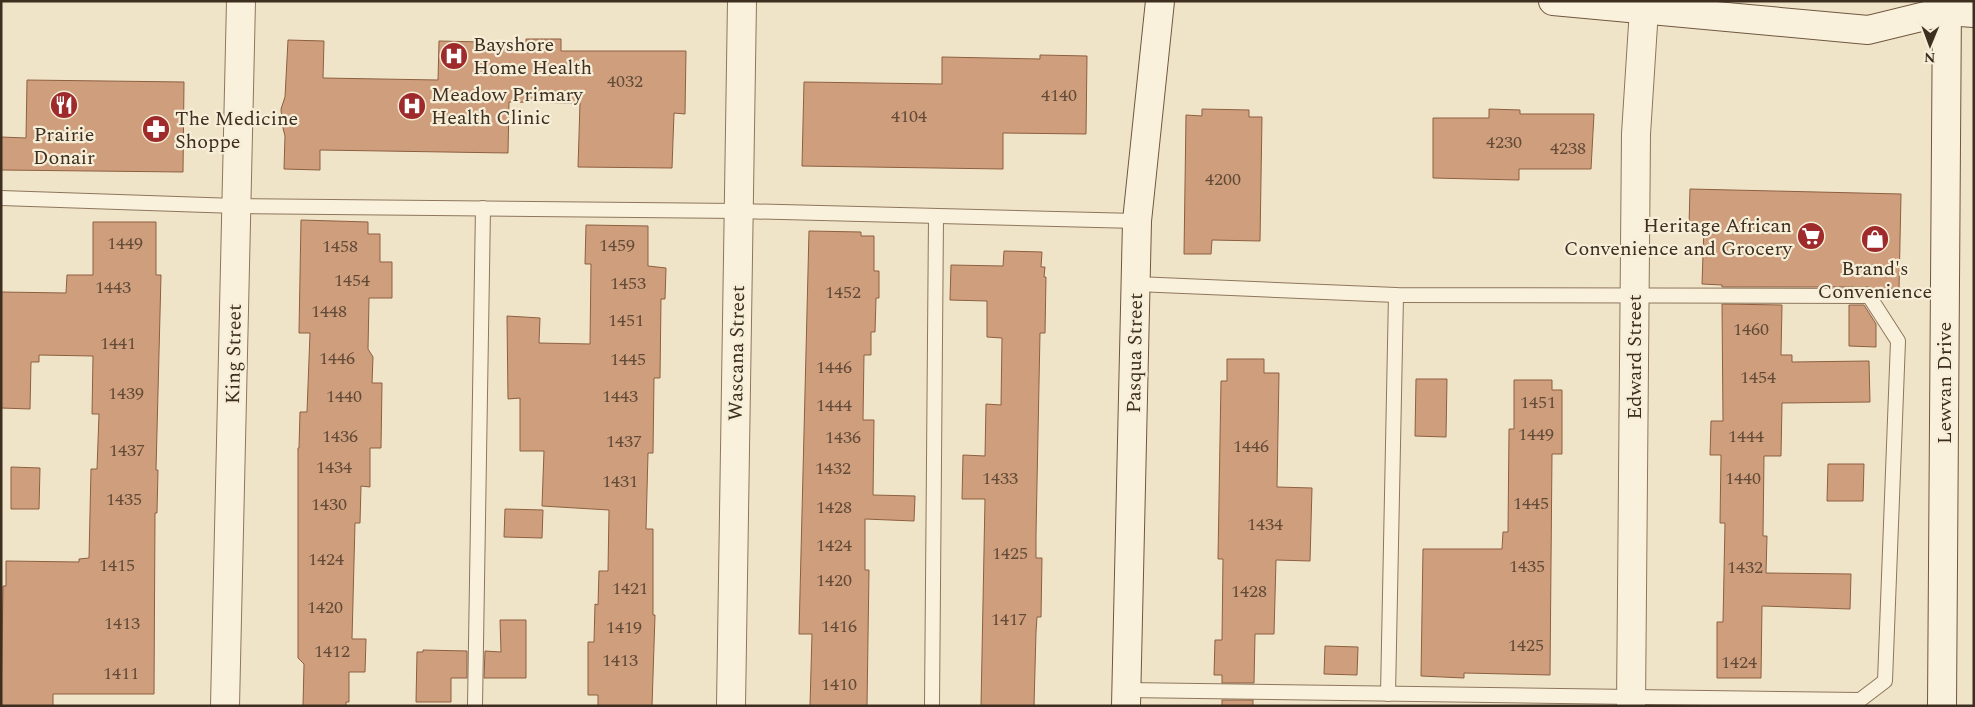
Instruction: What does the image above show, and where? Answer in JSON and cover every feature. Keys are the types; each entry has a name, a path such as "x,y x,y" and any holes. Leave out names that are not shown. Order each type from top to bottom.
{"street":[{"name":"King Street","path":"225,706 240,1"},
{"name":"Wascana Street","path":"731,706 742,1"},
{"name":"Pasqua Street","path":"1126,698 1137,221 1160,1"},
{"path":"1553,1 1868,30 1941,5 1974,13"},
{"name":"Lewvan Drive","path":"1941,5 1942,706"},
{"name":"Edward Street","path":"1631,701 1636,134 1644,9"}],"lane":[{"path":"1,198 236,206 738,211 1137,221"},
{"path":"475,706 483,208"},
{"path":"932,706 936,217"},
{"path":"1126,698 1388,694 1631,701 1860,700 1885,681 1898,341 1869,296 1635,294 1396,295 1136,284"},
{"path":"1388,694 1396,295"}],"building":[{"path":"526,39 561,39 561,51 686,51 685,114 674,113 672,168 578,167 580,103 509,102 508,153 320,150 320,170 284,169 285,136 281,109 285,97 288,40 324,41 323,78 438,80 439,41 526,43"},
{"path":"1040,55 1087,56 1086,134 1003,133 1003,169 802,166 804,82 942,84 942,57 1040,59"},
{"path":"27,80 184,82 183,172 1,170 1,137 26,138"},
{"path":"1202,109 1249,110 1249,117 1262,117 1260,241 1212,240 1211,254 1184,254 1186,115 1202,116"},
{"path":"1489,109 1520,110 1520,114 1594,114 1591,169 1519,169 1519,180 1433,178 1433,118 1489,118"},
{"path":"1690,189 1901,194 1899,289 1878,288 1877,293 1869,287 1722,287 1722,285 1702,284 1704,226 1689,225"},
{"path":"301,220 368,222 368,234 380,234 380,262 392,262 392,298 369,298 368,349 373,357 372,383 382,383 381,448 370,448 370,487 361,486 360,523 355,523 352,639 366,639 365,672 349,672 349,702 346,702 346,706 303,706 304,664 298,658 298,448 300,412 307,412 310,333 299,333"},
{"path":"93,222 156,222 156,275 161,275 156,470 158,470 157,513 155,513 154,694 53,694 53,706 1,706 3,586 6,586 6,561 79,562 79,559 89,558 91,469 97,469 99,414 92,414 93,356 39,355 39,362 31,362 30,409 1,408 1,292 66,293 67,275 93,275"},
{"path":"586,225 648,226 648,266 666,268 665,299 661,299 660,378 654,378 653,453 648,453 646,529 653,529 653,615 655,615 652,706 598,706 598,695 588,695 588,642 594,642 595,604 598,605 599,571 608,571 609,510 542,506 544,451 520,451 520,398 508,399 507,316 540,318 539,343 590,344 591,264 585,264"},
{"path":"809,231 861,232 861,236 874,236 874,271 879,271 879,298 876,298 875,332 871,332 871,355 864,355 863,420 874,420 873,495 915,496 914,521 865,519 865,570 869,570 867,706 810,706 812,634 799,634"},
{"path":"1004,251 1042,252 1041,267 1045,267 1044,277 1046,277 1045,333 1040,333 1036,534 1036,558 1042,558 1041,617 1037,617 1034,706 981,706 985,499 962,499 963,455 985,456 986,404 1001,405 1002,338 987,337 987,301 950,300 951,265 1003,266"},
{"path":"1722,304 1782,305 1781,355 1792,355 1792,362 1869,361 1870,402 1782,403 1781,456 1764,456 1763,536 1767,536 1766,573 1851,574 1850,609 1762,606 1761,678 1717,678 1717,622 1723,622 1725,523 1720,523 1721,455 1710,455 1711,421 1723,421"},
{"path":"1849,305 1864,305 1876,324 1876,347 1849,346"},
{"path":"1227,359 1264,359 1264,373 1279,373 1277,487 1312,488 1310,561 1276,560 1274,634 1255,634 1254,683 1222,683 1222,675 1214,675 1215,640 1222,640 1223,559 1218,559 1221,381 1227,381"},
{"path":"1416,379 1447,379 1446,437 1415,436"},
{"path":"1514,380 1552,380 1552,390 1562,390 1562,454 1552,454 1550,675 1464,673 1464,678 1421,676 1423,549 1502,549 1503,532 1508,532 1509,429 1514,429"},
{"path":"1828,464 1864,464 1863,501 1827,501"},
{"path":"11,467 40,468 39,509 11,509"},
{"path":"505,509 543,510 542,538 504,537"},
{"path":"500,620 526,620 526,678 484,678 485,651 501,652"},
{"path":"1325,646 1358,647 1357,675 1324,674"},
{"path":"423,650 467,651 467,678 451,678 451,702 416,702 417,652 423,652"},
{"path":"1222,700 1253,700 1253,706 1222,706"}],"place":[{"name":"Bayshore Home Health","path":"454,56"},
{"name":"Prairie Donair","path":"64,105"},
{"name":"Meadow Primary Health Clinic","path":"412,106"},
{"name":"The Medicine Shoppe","path":"156,129"},
{"name":"Heritage African Convenience and Grocery","path":"1811,236"},
{"name":"Brand's Convenience","path":"1875,239"}]}
